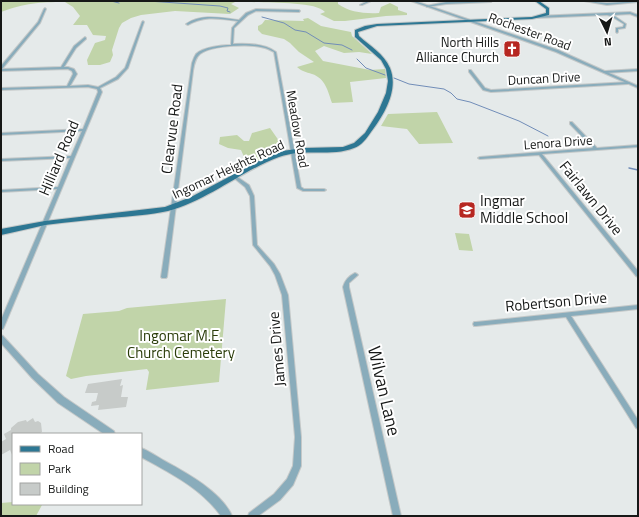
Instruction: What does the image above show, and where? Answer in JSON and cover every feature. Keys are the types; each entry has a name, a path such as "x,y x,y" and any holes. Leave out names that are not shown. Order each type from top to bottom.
{"main road":[{"path":"470,20 536,17 549,13 549,10 537,1"},
{"name":"Ingomar Heights Road","path":"1,232 45,223 149,212 174,207 275,156 291,150 341,148 356,145 362,140 385,104 390,81 388,69 383,59 356,36 356,31 374,25 470,20"}],"street":[{"path":"361,5 370,1"},
{"name":"Rochester Road","path":"412,1 557,51 638,87"},
{"path":"427,6 446,3 491,1"},
{"path":"584,1 607,4 638,1"},
{"path":"1,68 39,22 45,9"},
{"path":"232,46 232,30 249,13 260,10 299,11"},
{"path":"536,17 630,13 638,16"},
{"path":"607,14 612,15 625,24 624,27 617,29 617,32"},
{"path":"545,15 560,16"},
{"path":"187,24 194,20 204,18 240,21"},
{"path":"1,89 68,86 88,86 98,88 117,78 126,68 144,22"},
{"path":"62,68 75,47 85,38"},
{"name":"Meadow Road","path":"232,46 260,46 272,49 276,54 291,150 299,188 303,190 324,190"},
{"name":"Clearvue Road","path":"164,277 191,74 196,56 207,50 232,46"},
{"path":"1,68 70,69 75,72 68,86"},
{"path":"604,72 638,70"},
{"name":"Duncan Drive","path":"470,71 484,89 491,91 628,83"},
{"name":"Hilliard Road","path":"1,327 100,94 98,88"},
{"path":"571,122 596,149"},
{"path":"1,134 84,130"},
{"name":"Lenora Drive","path":"480,158 638,146"},
{"name":"Fairlawn Drive","path":"540,154 638,275"},
{"path":"1,160 73,157"},
{"name":"James Drive","path":"235,177 247,186 252,196 255,245 272,265 282,284 298,437 297,466 294,475 277,497 252,516"},
{"path":"1,192 60,188"},
{"name":"Wilvan Lane","path":"354,275 347,282 346,287 397,516"},
{"name":"Robertson Drive","path":"476,324 638,307"},
{"path":"568,314 638,426"},
{"path":"1,338 35,376 59,398 94,424 109,433"},
{"path":"142,453 201,488 221,507 227,516"}],"green space":[{"path":"1,1 237,1 231,4 239,8 230,14 175,11 141,15 131,18 122,23 119,28 110,62 100,65 88,65 87,60 95,43 105,40 106,36 93,35 87,25 73,25 80,16 73,7 65,2 40,3 25,5 1,12"},
{"path":"241,1 349,1 338,2 338,4 352,11 363,13 379,13 381,7 390,3 398,7 398,10 407,13 407,15 334,21 320,14 325,12 319,8 310,6 286,3"},
{"path":"308,18 321,26 351,32 352,36 372,54 359,52 344,53 324,46 315,51 323,61 370,70 385,69 386,78 350,82 353,102 332,103 323,82 316,76 297,67 314,62 284,39 262,34 258,30 258,26 265,20 304,21 303,19"},
{"path":"437,112 453,143 419,144 407,129 381,126 388,114"},
{"path":"270,128 284,148 248,166 241,150 228,148 219,144 220,137 237,135 244,141 249,141 252,133"},
{"path":"455,233 469,234 473,251 459,250"},
{"name":"Ingomar M.E. Church Cemetery","path":"226,299 219,382 146,390 149,372 147,369 71,379 66,376 83,314 119,311 127,308"},
{"path":"12,502 12,505 42,505 36,516 1,516 1,503"}],"building":[{"path":"122,379 120,386 123,385 121,397 128,397 126,407 98,410 99,405 91,406 92,402 96,401 98,393 85,393 88,384"},
{"path":"33,418 35,422 38,421 41,423 42,432 12,433 12,455 10,450 1,455 1,442 6,439 4,434 11,430 11,428 18,422 26,420 27,422"}],"waterway":[{"path":"111,1 119,3"},
{"path":"148,1 220,6 228,8 227,11 230,12"},
{"path":"262,17 284,23 295,30 306,32 324,43 342,45 352,50"},
{"path":"357,59 366,68 385,75"},
{"path":"394,78 409,84 444,89 457,99 470,102 519,121 548,136"},
{"path":"629,168 638,170"}],"place":[{"name":"North Hills Alliance Church","path":"512,49"},
{"name":"Ingmar Middle School","path":"467,210"}]}
